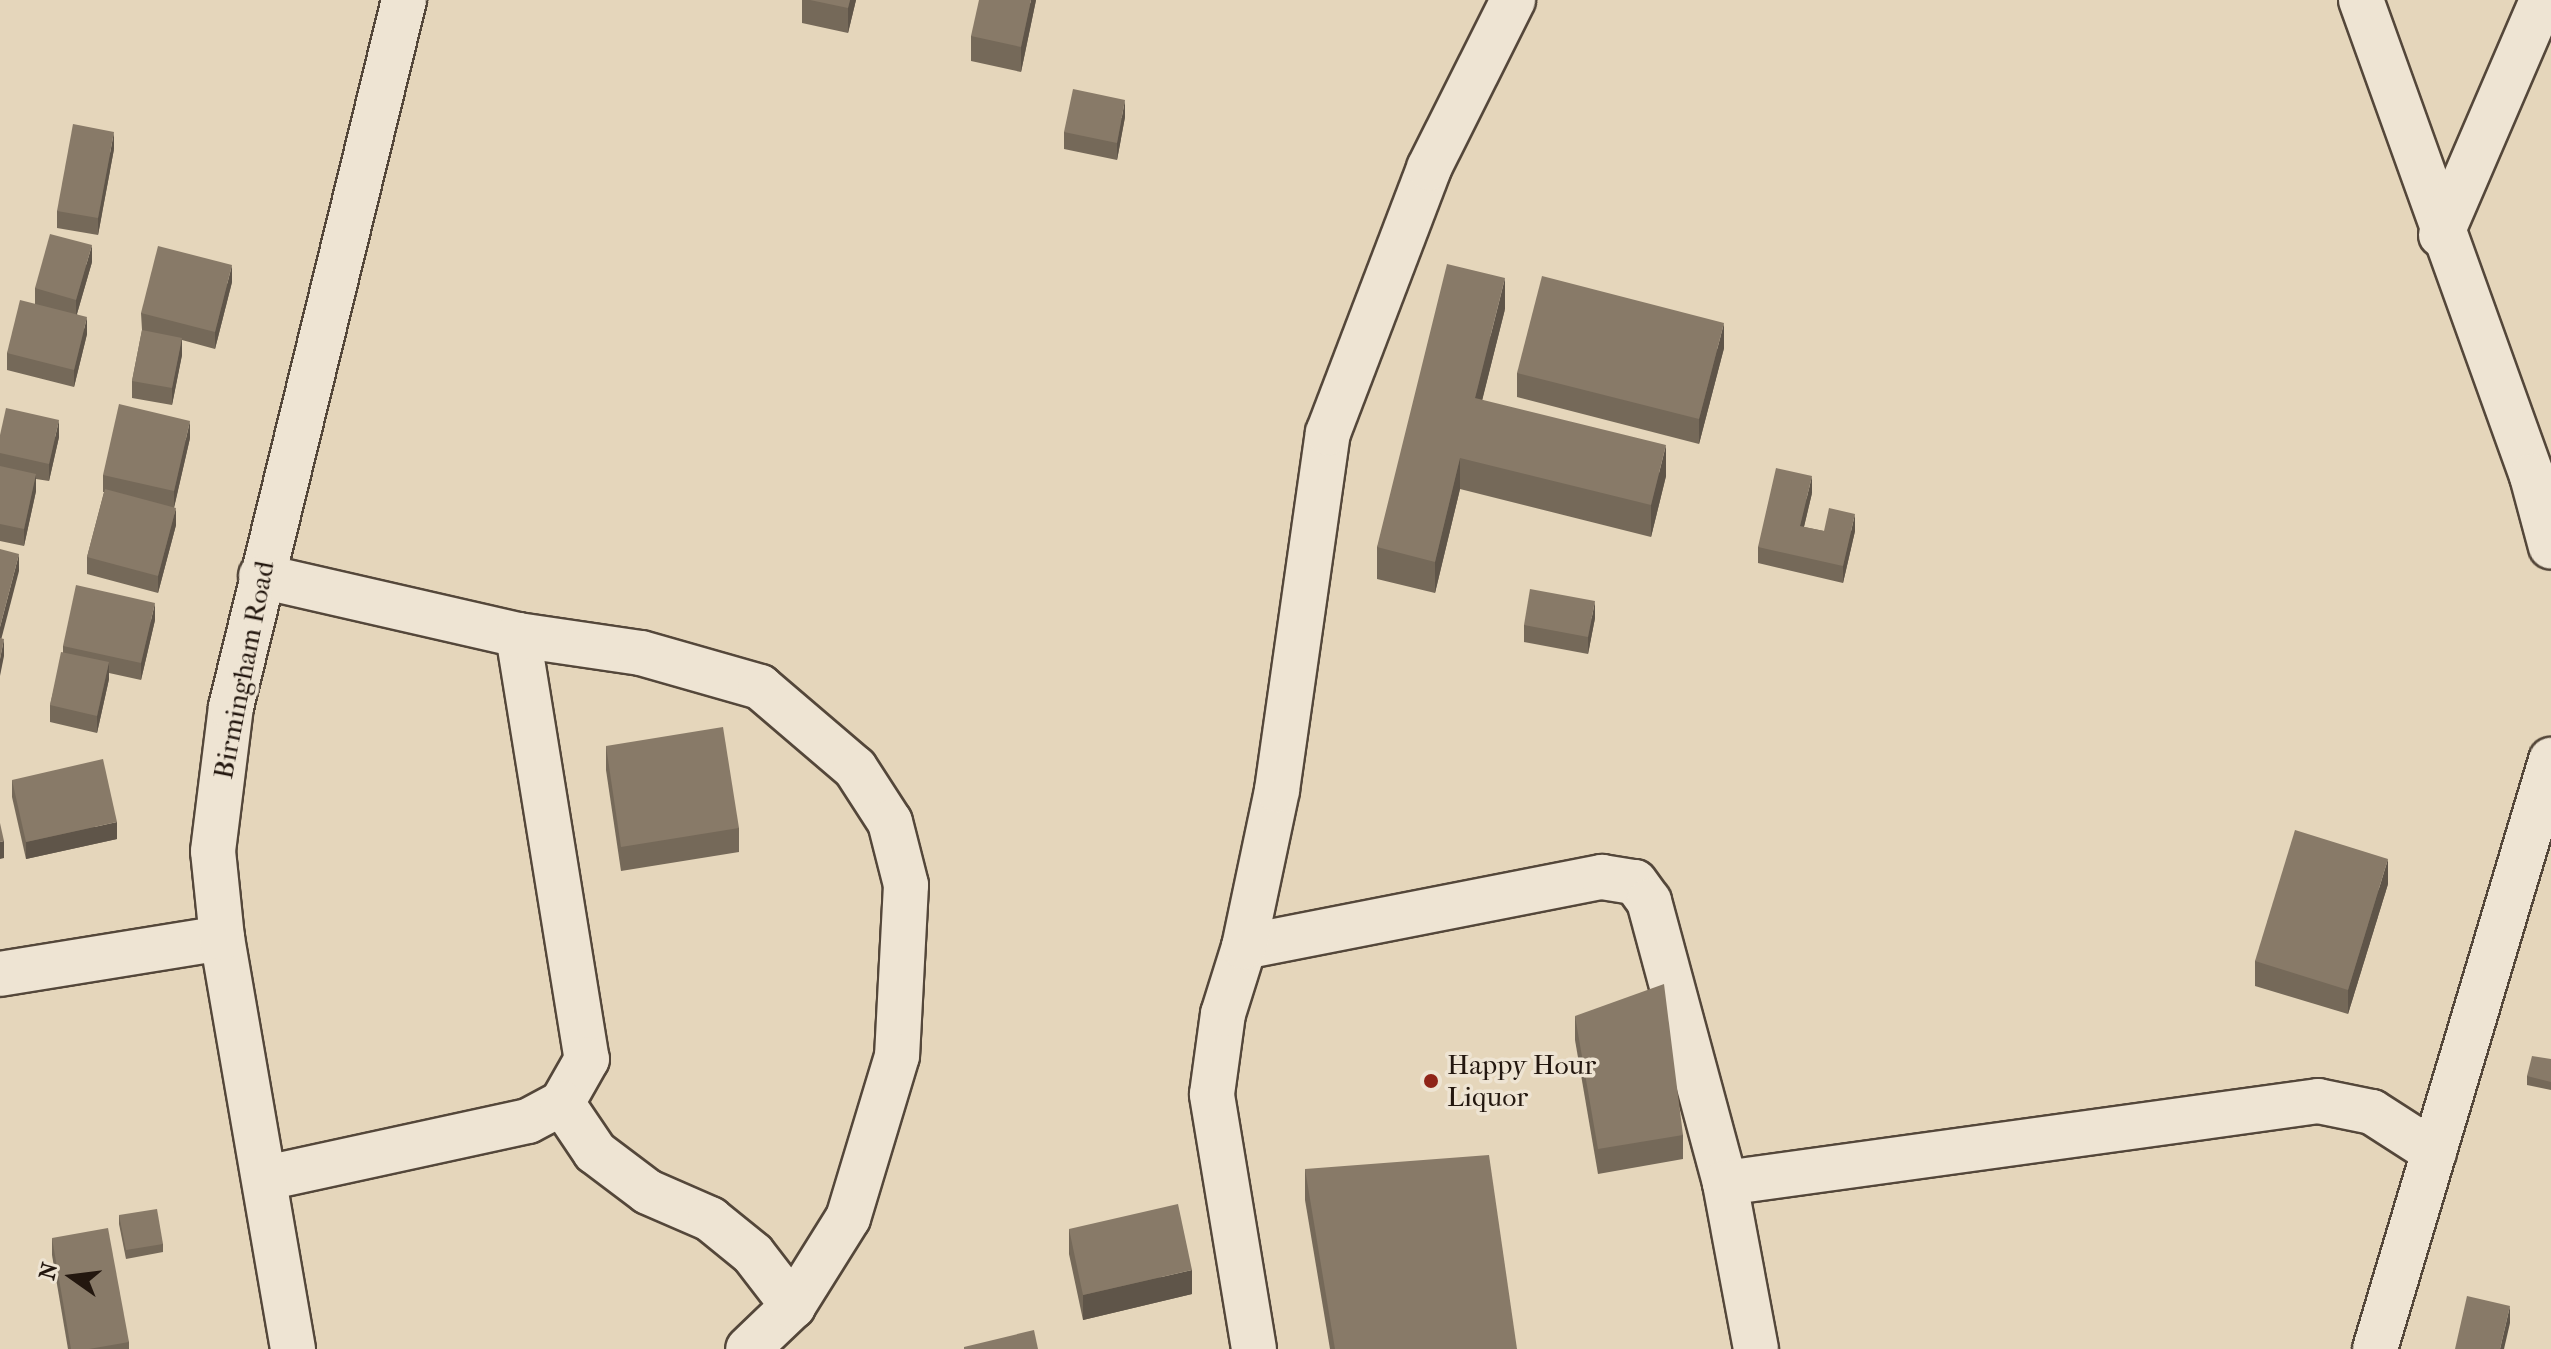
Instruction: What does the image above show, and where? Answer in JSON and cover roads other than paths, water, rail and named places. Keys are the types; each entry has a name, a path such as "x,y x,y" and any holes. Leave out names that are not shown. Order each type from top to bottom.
{"street":[{"name":"Birmingham Road","path":"293,1349 266,1178 222,938 213,851 231,707 404,0"},
{"path":"1254,1349 1212,1094 1223,1014 1244,947 1277,790 1328,433 1429,168 1513,0"},
{"path":"2361,0 2441,235 2532,476 2551,547"},
{"path":"2441,235 2542,0"},
{"path":"261,576 518,635 641,653 760,687 855,768 890,822 906,885 897,1056 848,1218 793,1306 748,1349"},
{"path":"266,1178 528,1121 562,1103 587,1059 518,635"},
{"path":"2375,1349 2551,760"},
{"path":"1244,947 1602,877 1635,882 1649,901 1725,1183 1756,1349"},
{"path":"0,974 222,938"},
{"path":"1725,1183 2318,1101 2372,1112 2434,1152"},
{"path":"562,1103 595,1152 648,1192 710,1219 753,1254 793,1306"}],"place":[{"name":"Happy Hour Liquor","path":"1431,1081"}]}
